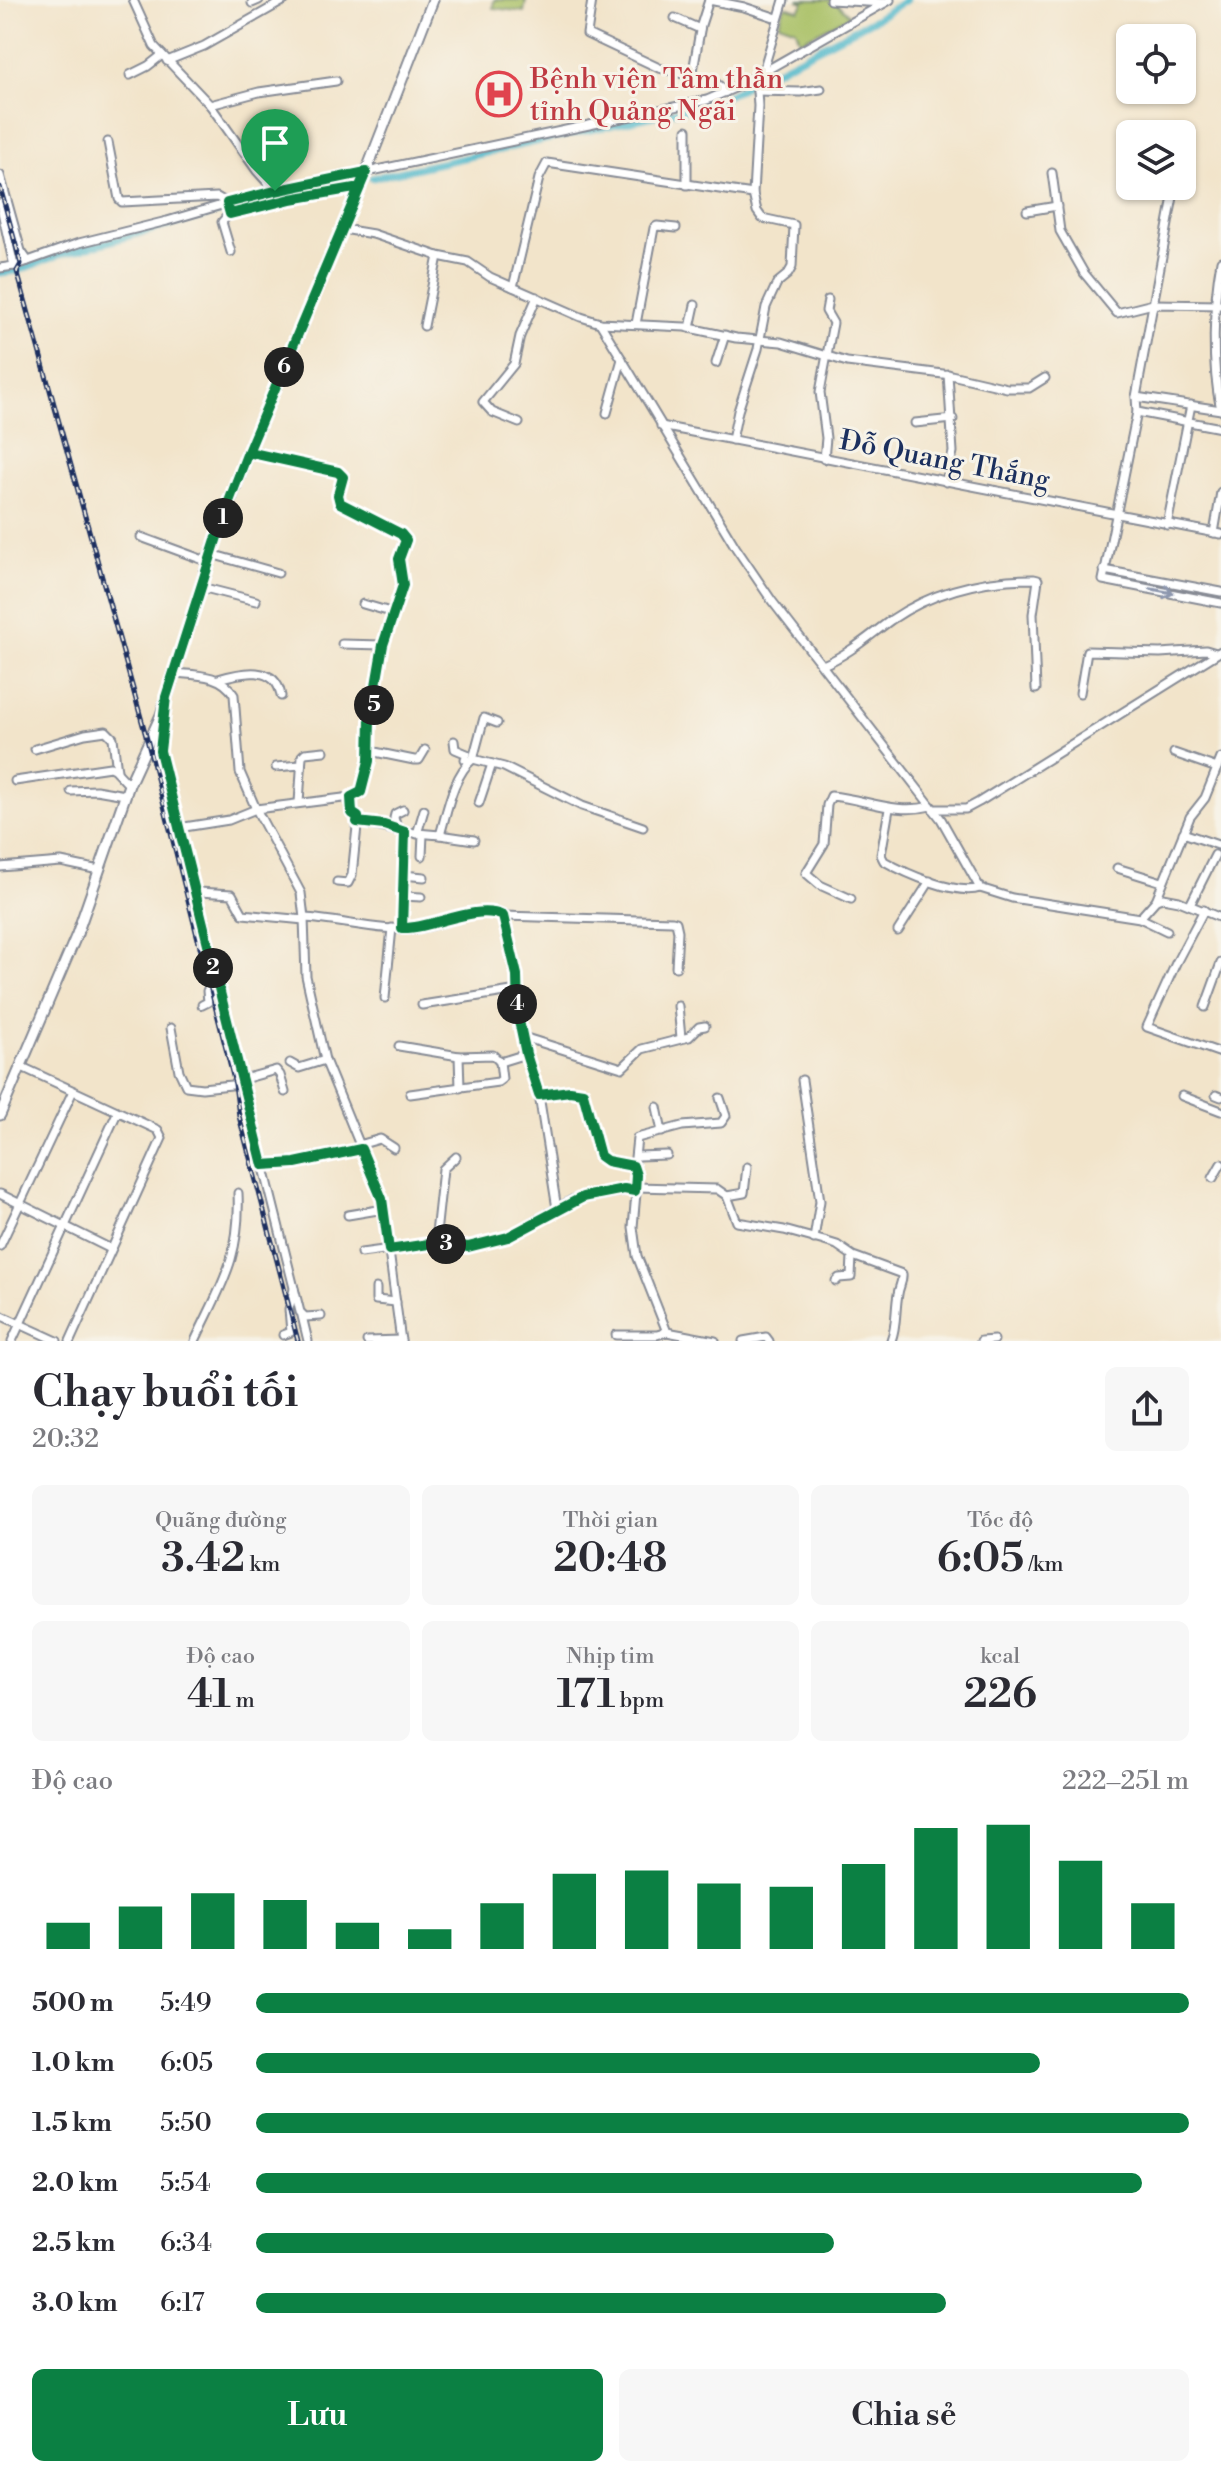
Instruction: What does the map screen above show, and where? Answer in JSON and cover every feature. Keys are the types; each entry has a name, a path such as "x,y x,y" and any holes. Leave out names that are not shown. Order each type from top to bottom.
{"main road":[{"path":"0,1115 77,934 127,790 161,715 210,558 248,452 343,229 433,0"}],"street":[{"path":"133,0 152,42 210,105 275,191"},
{"path":"130,75 165,58 204,46 285,0"},
{"path":"592,0 587,34 659,68 715,82 726,92"},
{"path":"692,77 700,29 709,0 777,18"},
{"path":"732,440 766,307 777,283 792,267 794,225 762,218 753,194 758,81 784,0"},
{"path":"830,0 887,2"},
{"path":"231,252 222,222 228,209 275,191 707,100 758,81 887,2"},
{"path":"675,18 700,29"},
{"path":"210,105 259,92 336,81"},
{"path":"758,81 800,92 821,89"},
{"path":"687,130 687,185"},
{"path":"108,142 122,202 217,197 228,209"},
{"path":"513,287 539,178 547,163 753,194"},
{"path":"1052,173 1060,231 1084,273 1117,313 1153,304 1219,305"},
{"path":"0,175 21,251 28,261"},
{"path":"0,268 79,243 228,209 360,187"},
{"path":"1172,200 1136,397 1137,412 1103,580 1221,603"},
{"path":"0,203 14,266"},
{"path":"1027,211 1057,206"},
{"path":"636,324 654,228 676,228"},
{"path":"343,229 373,234 438,256 468,262 490,277 600,323 690,328 781,342 825,357 876,367 948,374 1019,388 1029,388 1045,378"},
{"path":"424,326 438,256"},
{"path":"1136,397 1221,410 1216,388 1219,305 1216,290 1221,261"},
{"path":"519,423 492,412 483,403 514,364 520,336 537,297"},
{"path":"824,459 826,438 820,392 833,323 826,311 828,300"},
{"path":"690,328 695,305"},
{"path":"600,323 736,548 772,601 932,807 980,888"},
{"path":"716,363 725,335"},
{"path":"607,413 622,359"},
{"path":"946,482 953,452 948,374"},
{"path":"1167,525 1191,405"},
{"path":"1137,412 1221,428"},
{"path":"915,423 953,419"},
{"name":"Đỗ Quang Thắng","path":"661,426 1217,534"},
{"path":"178,828 229,820 256,809 351,797 361,792 370,751 370,720 383,645 403,585 399,559 405,537 340,503 338,495 343,477 338,472 248,452"},
{"path":"1217,534 1221,492"},
{"path":"141,537 210,558 278,573"},
{"path":"1104,570 1221,592"},
{"path":"823,665 840,658 888,622 927,599 977,584 1034,579 1038,580 1033,614 1036,689"},
{"path":"201,587 256,601"},
{"path":"363,604 394,613"},
{"path":"342,644 383,645"},
{"path":"1080,693 1087,651 1219,652"},
{"path":"851,899 820,885 806,873 823,848 827,833 827,805 831,796 889,809 966,809 1219,652"},
{"path":"175,673 218,679 228,684 234,695 240,772 301,893 306,976 325,1060 384,1209 401,1341 367,1341"},
{"path":"218,679 239,674 267,674 277,682 281,696"},
{"path":"166,697 160,751 308,1341"},
{"path":"440,835 450,801 471,760 484,718 497,723"},
{"path":"35,749 106,731 113,738 117,771 127,790 71,791"},
{"path":"454,741 455,749 467,754 465,759 492,764 582,806 643,827"},
{"path":"370,751 419,760 425,750"},
{"path":"299,803 303,754 324,751"},
{"path":"1174,753 1217,768"},
{"path":"1140,918 1156,900 1190,817 1205,798 1221,758"},
{"path":"479,803 492,764"},
{"path":"276,767 301,765"},
{"path":"15,781 96,768 113,768 117,771"},
{"path":"1212,781 1221,786"},
{"path":"337,882 348,883 351,880 358,817 352,813 351,797"},
{"path":"889,809 882,858 891,866 930,881 969,890 980,888 1012,898 1140,918 1167,931"},
{"path":"402,928 401,831 394,818 403,810"},
{"path":"422,856 420,834 424,810"},
{"path":"357,822 474,840"},
{"path":"1183,833 1218,845"},
{"path":"1190,905 1215,855"},
{"path":"0,867 61,862 99,870"},
{"path":"1117,868 1162,882"},
{"path":"403,875 424,877"},
{"path":"898,931 930,881"},
{"path":"193,889 232,894 243,914 392,928 427,927 479,913 672,921 676,922 678,931 676,967"},
{"path":"402,896 421,897"},
{"path":"1156,900 1169,899 1221,918"},
{"path":"1204,910 1147,1027 1221,1053"},
{"path":"503,916 515,965 518,1016 539,1095 557,1209"},
{"path":"385,998 392,928"},
{"path":"1205,1007 1221,963"},
{"path":"202,1005 208,1002 207,991 215,976"},
{"path":"422,1005 518,990"},
{"path":"678,1006 681,1038"},
{"path":"523,1037 622,1068 642,1049 689,1037 699,1027 705,1026"},
{"path":"171,1028 179,1071 186,1086 202,1088 241,1082 276,1070 285,1092"},
{"path":"399,1046 459,1056 493,1055 500,1062 500,1081 410,1094"},
{"path":"500,1062 526,1054"},
{"path":"459,1056 460,1088"},
{"path":"290,1063 299,1068 325,1060"},
{"path":"22,1067 158,1130 162,1138 70,1341"},
{"path":"802,1080 820,1201 814,1239"},
{"path":"0,1246 73,1091"},
{"path":"539,1095 570,1091 583,1093 600,1156 607,1161 634,1167"},
{"path":"1182,1096 1221,1111"},
{"path":"667,1332 637,1256 633,1227 637,1138 682,1126 721,1123 726,1116 720,1098"},
{"path":"657,1107 662,1132"},
{"path":"12,1341 117,1113"},
{"path":"263,1165 295,1163 380,1139 394,1148"},
{"path":"637,1156 667,1155"},
{"path":"435,1243 443,1169 456,1157"},
{"path":"1213,1178 1221,1164"},
{"path":"727,1196 744,1193 747,1167"},
{"path":"361,1253 435,1243 468,1247 508,1237 583,1197 624,1189 696,1186 717,1189 727,1196 737,1222 784,1230 837,1245 852,1256 902,1274 896,1328 891,1341"},
{"path":"195,1341 227,1277 239,1225 238,1193"},
{"path":"0,1194 111,1249"},
{"path":"348,1215 384,1209"},
{"path":"836,1281 851,1277 852,1256"},
{"path":"376,1288 376,1300 396,1302"},
{"path":"283,1335 291,1332 289,1309 295,1289"},
{"path":"0,1315 57,1341"},
{"path":"302,1316 321,1316"},
{"path":"616,1335 657,1335 667,1332 715,1341"},
{"path":"743,1341 766,1337 769,1341"},
{"path":"981,1341 994,1340"}],"green space":[{"path":"494,0 526,0 524,12 493,8"},
{"path":"797,0 833,0 850,16 800,41 796,29 779,23 785,6 799,10 804,2"}],"waterway":[{"path":"372,178 713,103 906,0"},
{"path":"0,273 17,271 59,255 304,189 345,183"}],"railway":[{"path":"0,187 21,264 17,271 148,743 235,1084 239,1116 298,1341"}],"place":[{"name":"Bệnh viện Tâm thần tỉnh Quảng Ngãi","path":"499,94"}],"route":[{"path":"275,191 227,203 230,214 291,199 340,189 360,187 269,404 262,419 248,452 338,472 343,477 338,495 340,503 401,534 406,540 399,559 403,585 383,645 370,720 366,776 361,792 351,797 352,813 358,817 357,822 384,825 405,832 402,928 427,927 479,913 503,916 517,975 518,1016 539,1095 570,1091 583,1093 600,1156 607,1161 633,1166 636,1171 635,1191 624,1189 572,1200 508,1237 468,1247 435,1243 389,1250 382,1199 361,1149 284,1165 263,1165 160,751 166,697 225,512 248,452 269,404 343,229 366,172 275,191"}]}
